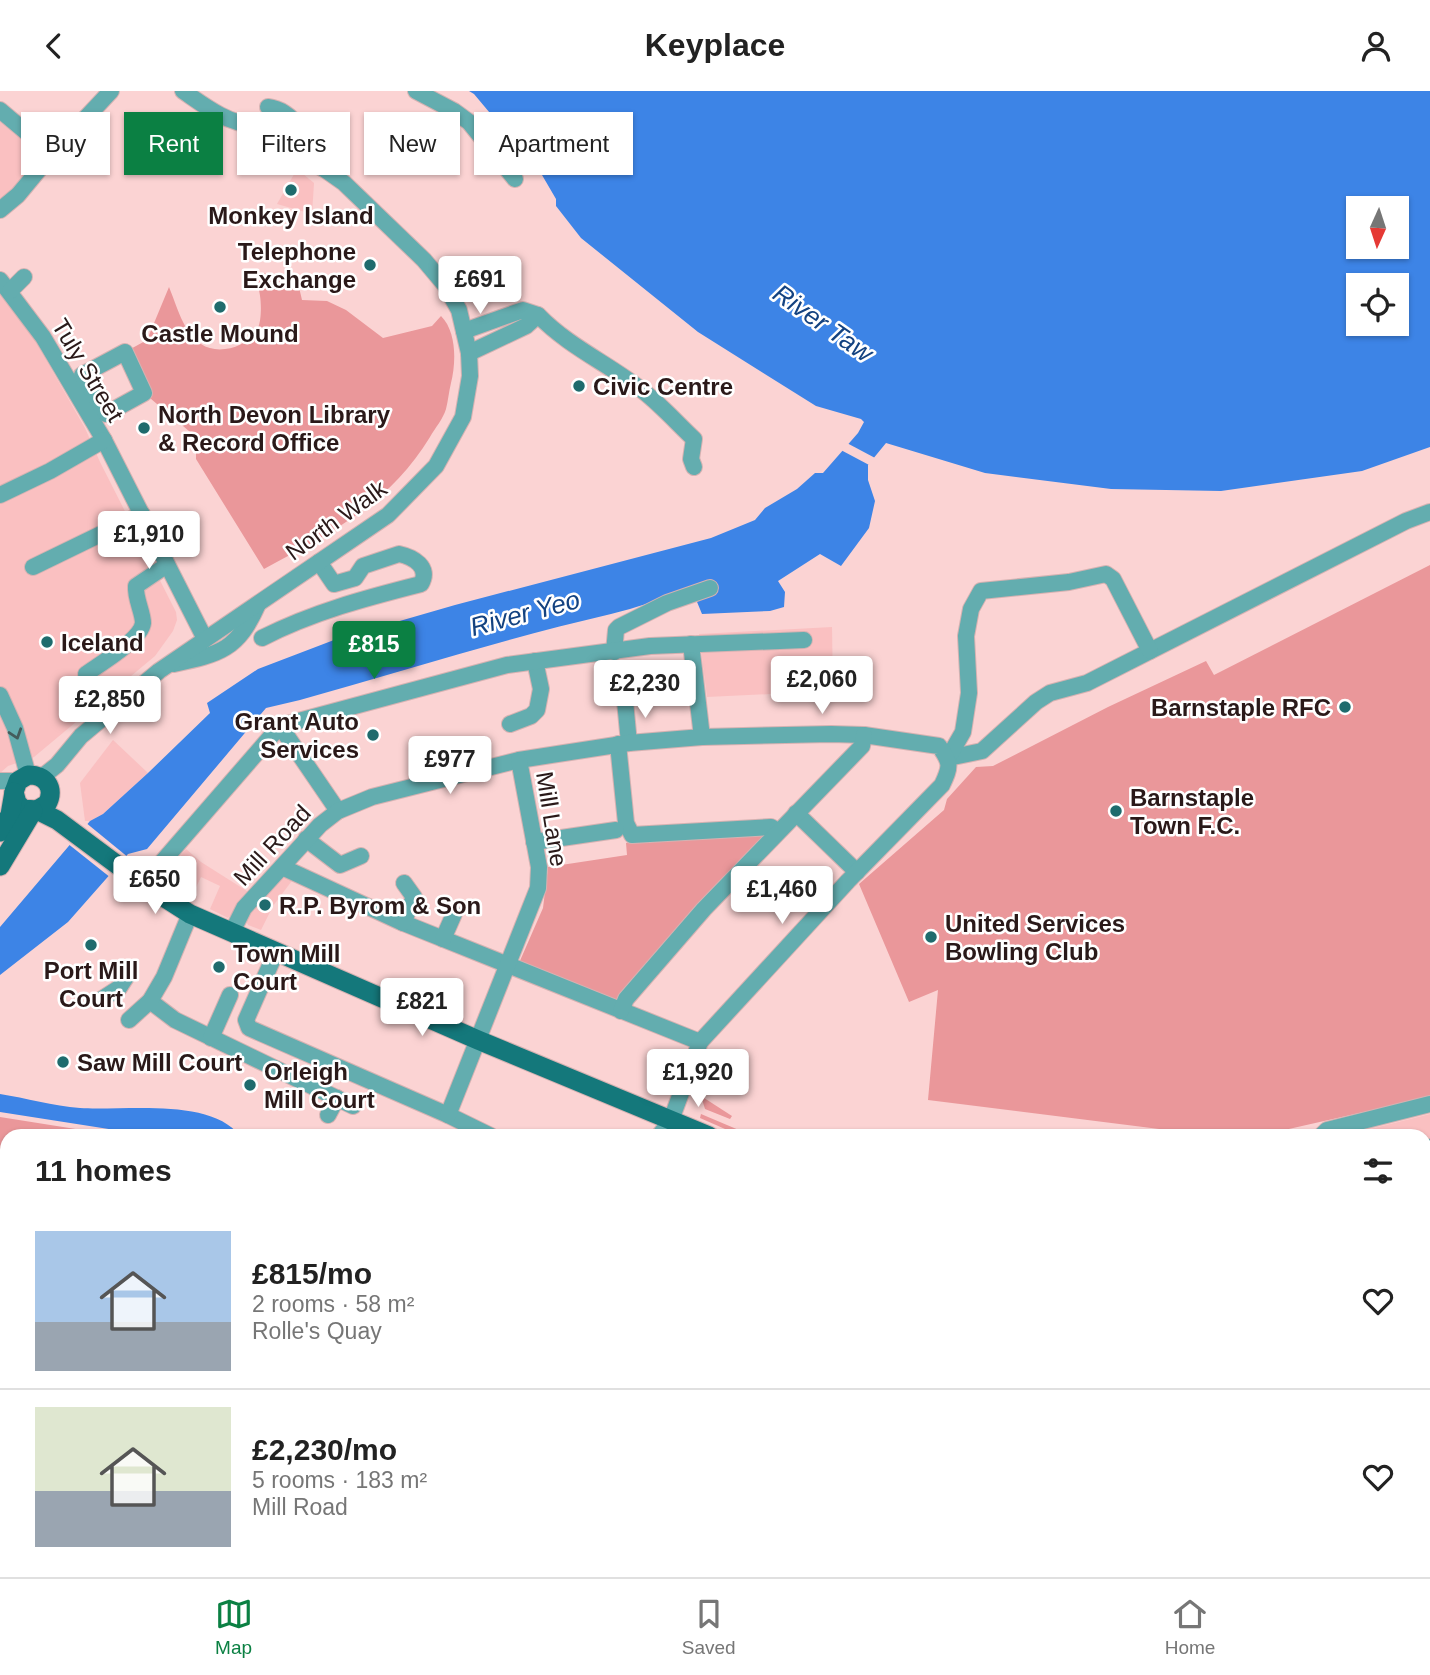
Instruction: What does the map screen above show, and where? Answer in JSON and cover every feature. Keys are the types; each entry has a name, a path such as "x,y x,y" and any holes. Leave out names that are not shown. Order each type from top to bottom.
{"main road":[{"path":"20,781 17,803 23,809 40,807 135,878 190,914 478,1040 665,1128"},
{"path":"0,866 40,807 49,784 20,781"},
{"path":"0,832 10,815 20,781"}],"street":[{"path":"91,112 111,91"},
{"name":"North Walk","path":"183,91 214,112"},
{"path":"416,91 454,111 470,123 515,179"},
{"path":"267,99 280,112"},
{"path":"0,110 21,128"},
{"path":"0,210 18,195 35,175"},
{"name":"North Walk","path":"20,781 57,765 81,736 164,667 388,516 436,466 463,417 471,376 469,353 459,310 436,274 345,183 333,175"},
{"path":"5,286 24,277"},
{"name":"Tuly Street","path":"5,286 43,337 103,440 205,639"},
{"path":"464,331 523,310 538,315 561,337 643,390 694,439 691,459 694,467"},
{"path":"469,353 526,326 538,315"},
{"path":"503,318 507,334"},
{"path":"0,495 50,471 103,440"},
{"name":"Mill Road","path":"232,932 244,908 306,839 338,811 372,797 519,760 624,743 702,737 864,735 943,752 982,751 1011,723 1050,693 1087,683 1406,521 1430,512"},
{"path":"33,567 142,514"},
{"path":"262,638 300,619 342,604 421,583 425,571 418,563 399,554 363,566 355,578 334,584"},
{"path":"319,562 334,584 342,604"},
{"path":"86,674 138,636 143,623 136,586 167,565"},
{"path":"665,1128 700,1042 857,872 942,785 950,769 943,752 963,732 969,693 967,636 971,608 981,591 1069,582 1106,574 1113,579 1150,651"},
{"path":"614,652 616,630 619,627 667,603 710,588"},
{"path":"164,667 213,655 230,646 248,627 259,602"},
{"path":"135,878 280,726 495,668 535,661 650,646 804,640"},
{"path":"691,644 702,737"},
{"path":"510,724 531,716 537,710 541,689 535,661"},
{"path":"0,695 15,728 20,781"},
{"path":"625,701 626,823 632,835 771,827 777,831"},
{"path":"280,726 338,811"},
{"path":"621,1011 626,999 704,909 862,746 864,735"},
{"name":"Mill Lane","path":"448,1115 538,888 539,867 519,760"},
{"path":"796,813 857,872"},
{"path":"534,842 616,830"},
{"path":"306,839 340,865 361,856"},
{"path":"282,867 403,923 700,1042"},
{"path":"403,923 414,897 404,883"},
{"path":"129,1020 150,1001 164,977 190,914"},
{"path":"443,939 454,914"},
{"path":"276,952 246,1020 249,1028 477,1129"},
{"path":"99,1001 119,988 130,971"},
{"path":"211,1038 230,995"},
{"path":"150,1001 175,1020 353,1106"},
{"path":"328,1115 337,1098"},
{"path":"1331,1129 1430,1104"}],"shaded area":[{"path":"0,102 21,124 21,175 44,175 19,203 0,219"},
{"path":"294,175 304,175 314,183 312,214 277,204"},
{"path":"264,273 288,283 298,283 302,300 327,301 346,310 383,338 432,326 441,316 453,339 454,357 445,413 414,460 396,481 357,515 264,569 196,459 196,437 144,393 125,352 147,340 169,287 185,326 201,344 216,349 240,345 254,335 258,328 261,307 257,285"},
{"path":"0,285 8,293 85,428 176,612 177,620 173,631 155,656 34,757 8,766 0,773"},
{"path":"1430,565 1430,1097 1289,1129 1159,1129 928,1100 938,990 909,1002 859,884 944,810 947,799 976,767 993,766 1206,661 1214,675"},
{"path":"832,627 833,691 707,697 699,634"},
{"path":"113,740 148,773 103,814 85,821 80,783"},
{"path":"769,831 617,1002 519,963 543,908 548,867 627,855 626,843"},
{"path":"186,849 201,862 250,893 228,918 210,909 220,886 201,877 190,900 175,893 159,880"},
{"name":"R.P. Byrom & Son","path":"283,874 294,878 273,906 261,930 248,925 246,921 251,910 254,911"},
{"path":"701,1096 732,1116 730,1119 705,1109"},
{"path":"701,1114 736,1129 725,1129 700,1118"},
{"path":"1430,1114 1430,1129 1370,1129"},
{"path":"0,1117 76,1129 0,1129"}],"water":[{"path":"469,91 1430,91 1430,447 1362,471 1221,491 1111,489 985,473 886,443 868,465 868,480 875,501 869,528 841,566 820,554 778,581 785,592 784,607 770,611 702,614 695,597 664,599 266,708 147,849 128,854 68,922 0,975 0,927 90,821 103,814 210,713 207,703 258,669 334,640 455,605 711,538 755,520 765,508 797,489 815,473 823,473 858,433 864,422 861,419 816,406 698,332 581,238 556,206 556,199 542,175 633,175 633,112 489,112"},
{"path":"0,1094 80,1108 188,1111 209,1116 232,1129 109,1129 0,1112"}],"pier":[{"path":"845,442 877,459 871,466 839,449"},
{"path":"85,822 129,858 111,878 67,843"}],"place":[{"name":"Monkey Island","path":"291,190"},
{"name":"Telephone Exchange","path":"370,265"},
{"name":"Castle Mound","path":"220,307"},
{"name":"Civic Centre","path":"579,386"},
{"name":"North Devon Library & Record Office","path":"144,428"},
{"name":"Iceland","path":"47,642"},
{"name":"Barnstaple RFC","path":"1345,707"},
{"name":"Grant Auto Services","path":"373,735"},
{"name":"Barnstaple Town F.C.","path":"1116,811"},
{"name":"R.P. Byrom & Son","path":"265,905"},
{"name":"United Services Bowling Club","path":"931,937"},
{"name":"Port Mill Court","path":"91,945"},
{"name":"Town Mill Court","path":"219,967"},
{"name":"Saw Mill Court","path":"63,1062"},
{"name":"Orleigh Mill Court","path":"250,1085"}],"water label":[{"name":"River Taw","path":"823,323"},
{"name":"River Yeo","path":"525,613"}]}
